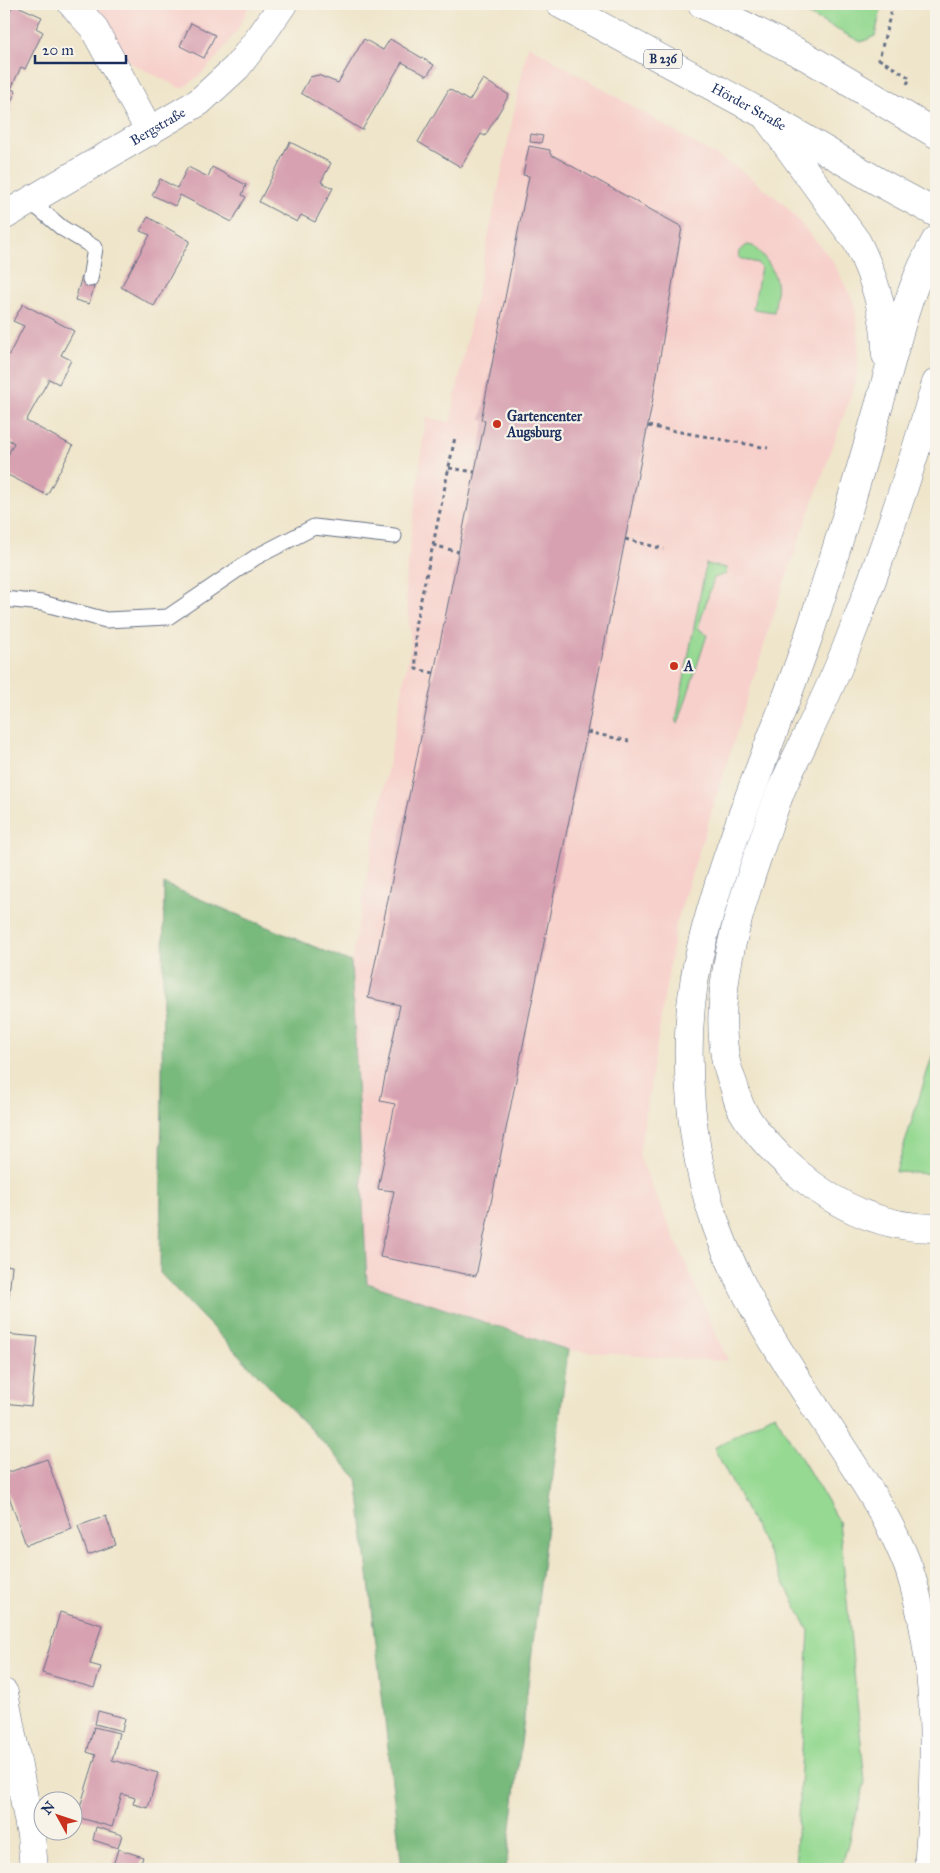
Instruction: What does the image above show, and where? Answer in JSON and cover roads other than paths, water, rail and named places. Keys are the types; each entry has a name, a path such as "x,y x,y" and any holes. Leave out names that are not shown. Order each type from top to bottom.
{"main road":[{"path":"72,4 93,27 150,132"},
{"name":"Bergstraße","path":"4,216 199,102 237,67 283,4"},
{"name":"Hörder Straße","path":"560,4 765,114 879,182 936,212"},
{"path":"702,4 807,57 936,134"},
{"path":"765,114 843,221 867,262 877,290 884,321 886,354 881,399"},
{"path":"928,1869 935,1758 934,1695 926,1630 913,1582 887,1523 862,1478 786,1362 735,1274 724,1248 701,1169 689,1080 688,1050 692,991 710,913 739,823 778,723 809,634 881,399 910,296 926,257 936,240"},
{"path":"936,383 918,446 868,594 832,685 782,790 748,884 727,971 722,1021 726,1063 741,1108 762,1138 786,1163 826,1195 864,1215 901,1225 936,1228"},
{"path":"4,1693 29,1825 34,1869"}],"lane":[{"path":"30,201 62,228 95,248 90,279"},
{"path":"4,599 42,603 106,620 168,617 256,557 314,527 394,536"}],"place":[{"name":"Gartencenter Augsburg","path":"497,424"},
{"name":"A","path":"674,666"}]}
